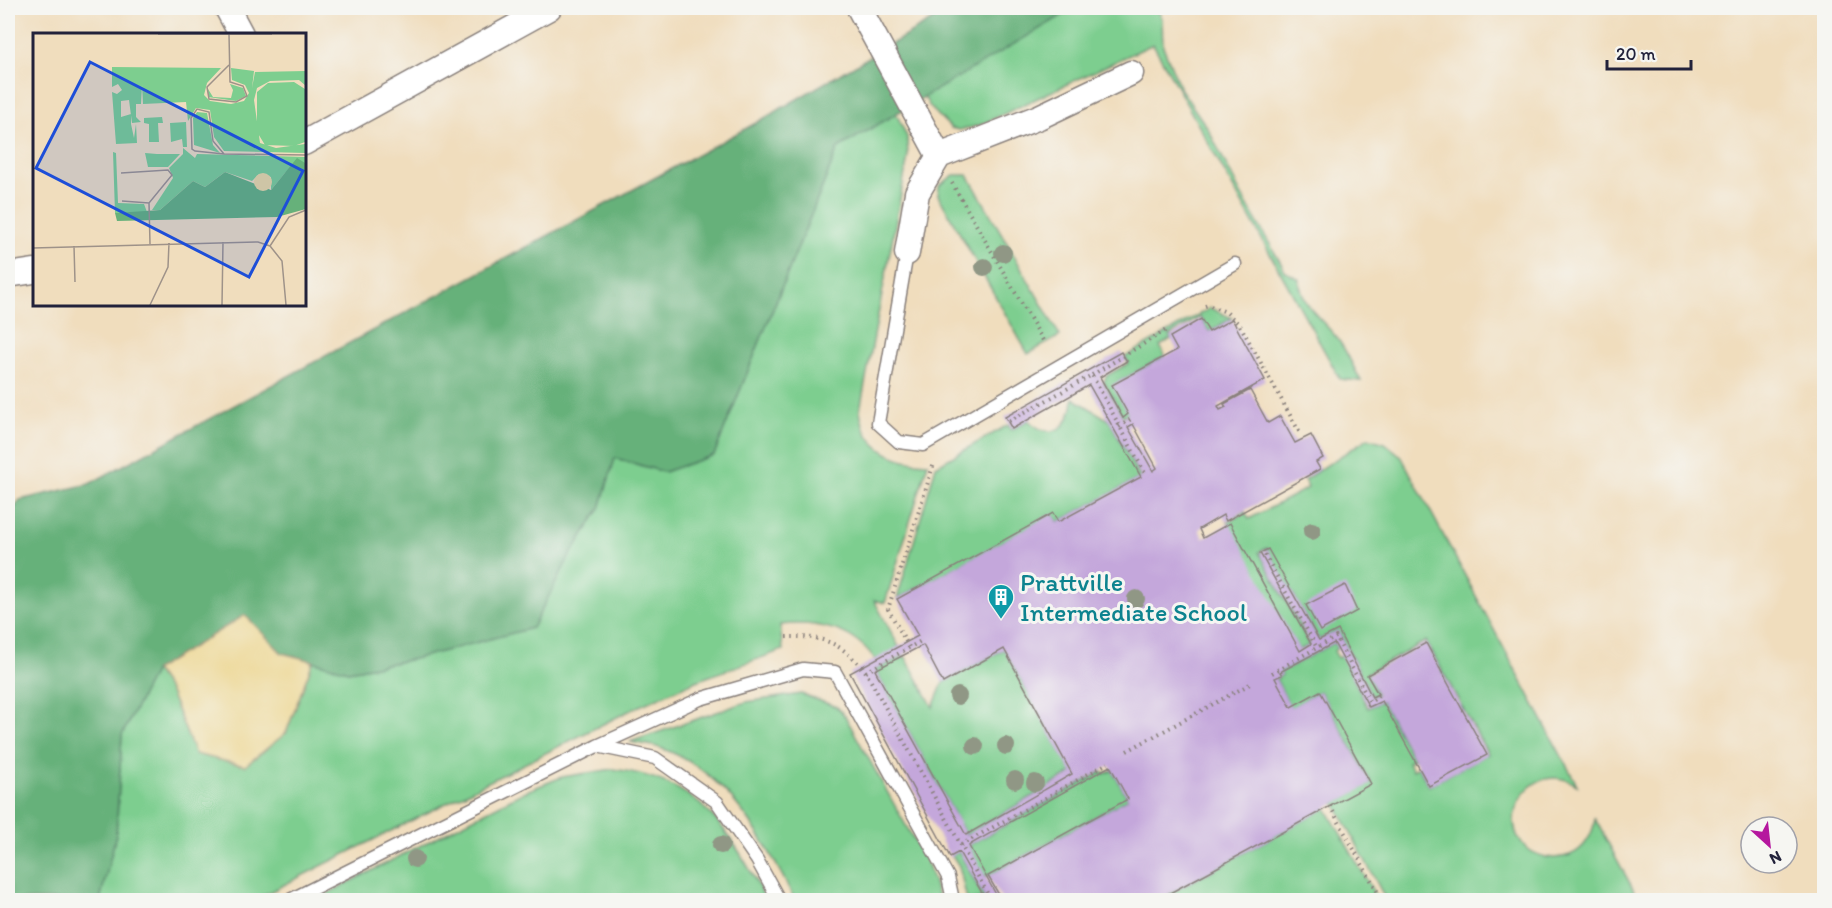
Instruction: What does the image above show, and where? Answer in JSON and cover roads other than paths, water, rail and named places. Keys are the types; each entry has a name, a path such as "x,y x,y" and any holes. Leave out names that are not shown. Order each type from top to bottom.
{"street":[{"path":"227,8 240,33"},
{"path":"306,142 549,8"},
{"path":"859,8 939,156"},
{"path":"907,254 917,193 939,156 1039,117 1131,73"},
{"path":"8,274 33,271"}],"lane":[{"path":"907,254 878,423 899,442 923,445 1235,264"},
{"path":"291,900 597,746 700,699 803,669 835,672 948,877 953,900"},
{"path":"597,746 655,758 717,802 757,860 779,900"}],"place":[{"name":"Prattville Intermediate School","path":"1001,620"}]}
